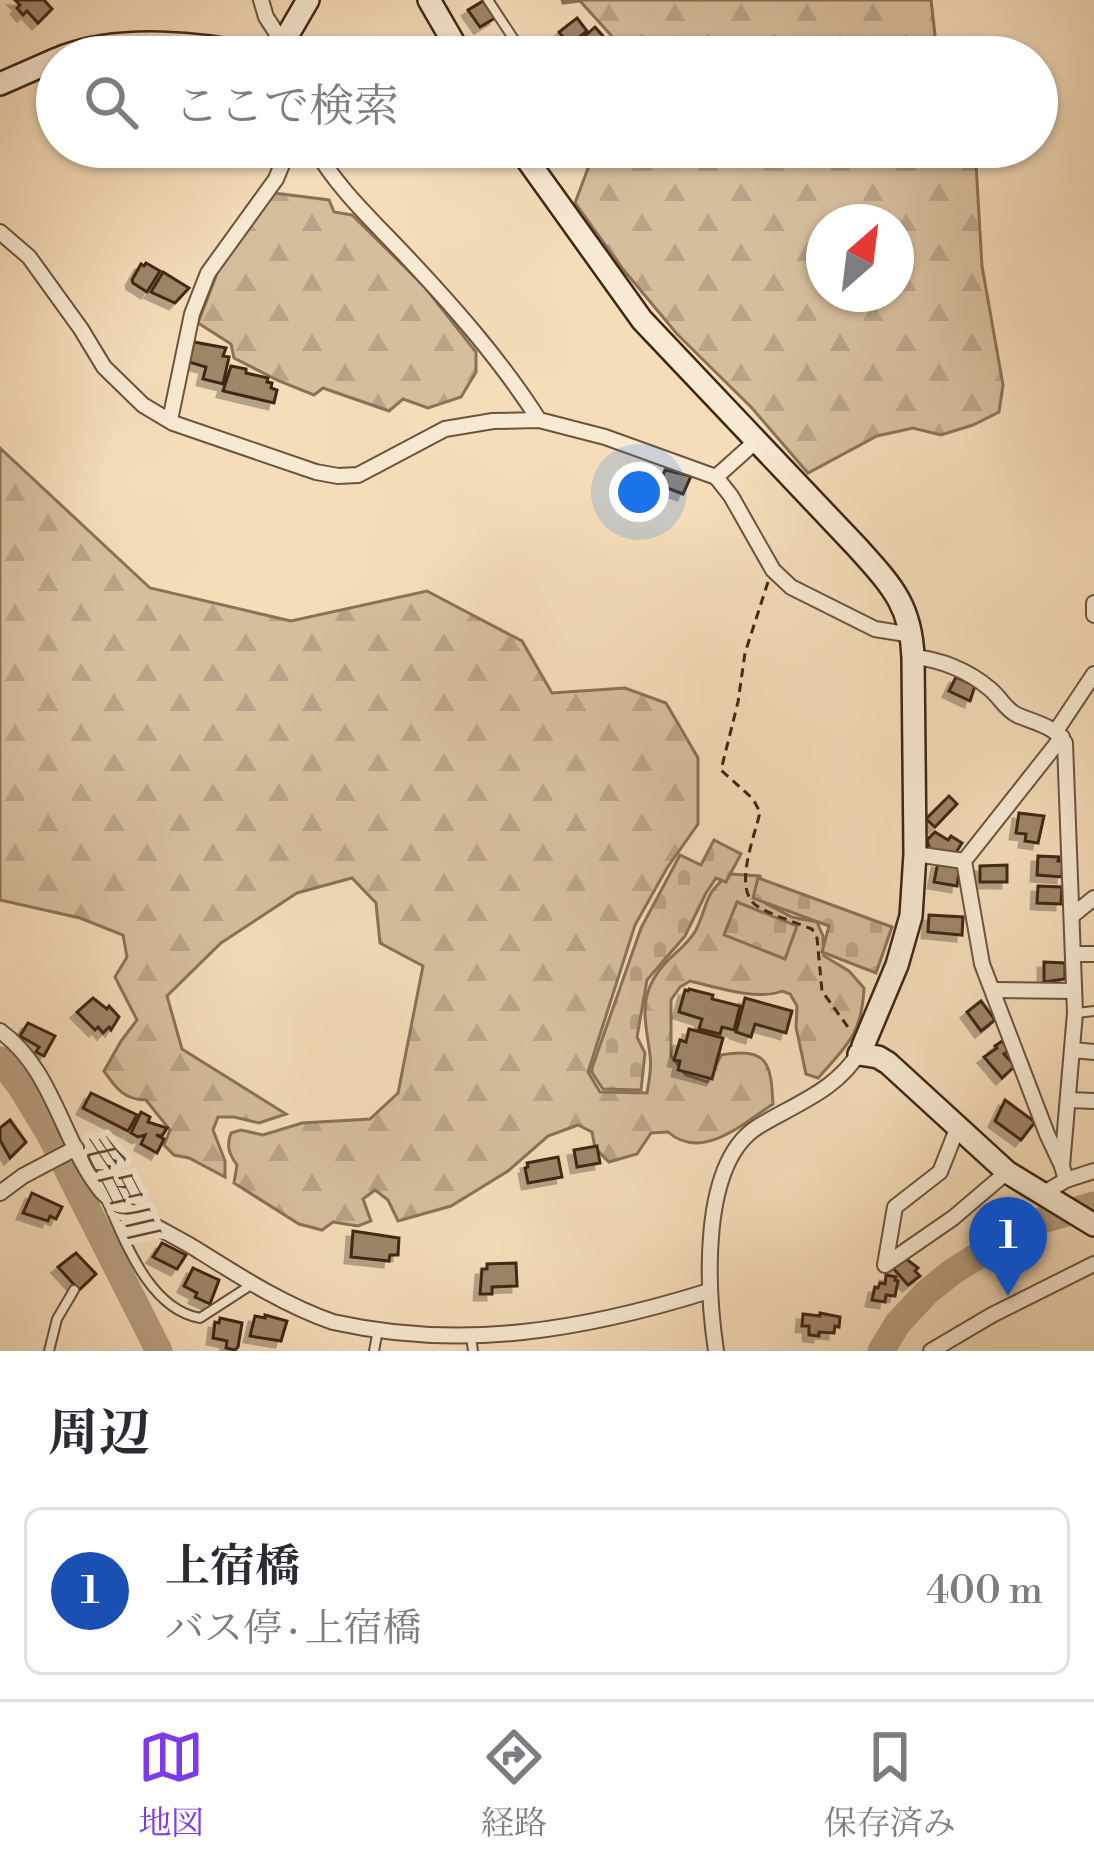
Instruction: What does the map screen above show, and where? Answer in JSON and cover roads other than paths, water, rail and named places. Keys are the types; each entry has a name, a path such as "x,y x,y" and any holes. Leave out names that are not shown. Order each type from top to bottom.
{"street":[{"path":"261,0 275,36"},
{"path":"289,36 308,0"},
{"path":"429,0 450,36"},
{"path":"5,74 36,65"},
{"path":"170,420 193,314 208,273 280,168"},
{"path":"330,168 510,375 538,419"},
{"path":"533,168 633,308 884,576 905,608 912,646 915,854 902,949 861,1050 844,1074 802,1105 755,1128 732,1150 716,1199 709,1291 716,1351"},
{"path":"0,232 29,257 116,381 143,405 170,420 338,476 358,475 445,429 493,421 538,419 605,437 716,477 772,570 790,587 986,685 1006,707 1059,734 1065,742 1075,1013 1057,1185"},
{"path":"716,477 755,442"},
{"path":"1094,603 1094,615"},
{"path":"1094,674 1059,734 964,861 982,964 1057,1185 1094,1225"},
{"path":"915,854 964,861"},
{"path":"1073,915 1094,898"},
{"path":"1075,953 1094,954"},
{"path":"993,990 1074,991"},
{"path":"0,1031 40,1078 72,1150 104,1196 252,1284 375,1343 472,1347 527,1340 709,1291"},
{"path":"861,1050 888,1063 1007,1172 1057,1185 1094,1172"},
{"path":"1073,1050 1094,1052"},
{"path":"1069,1100 1094,1102"},
{"path":"957,1129 940,1172 895,1207 885,1265 953,1218 1007,1172"},
{"path":"0,1193 72,1150"},
{"path":"931,1351 1094,1264"}],"lane":[{"path":"488,0 512,36"},
{"path":"1075,1013 1094,1011"},
{"path":"104,1196 164,1302 187,1316 200,1318 252,1284"},
{"path":"49,1351 57,1319 74,1290"}],"waterway":[{"name":"毛呂川","path":"0,1060 49,1133 159,1351"},
{"name":"毛呂川","path":"881,1351 898,1323 952,1272 1029,1224 1094,1205"}],"place":[{"name":"上宿橋","path":"1008,1296"}]}
